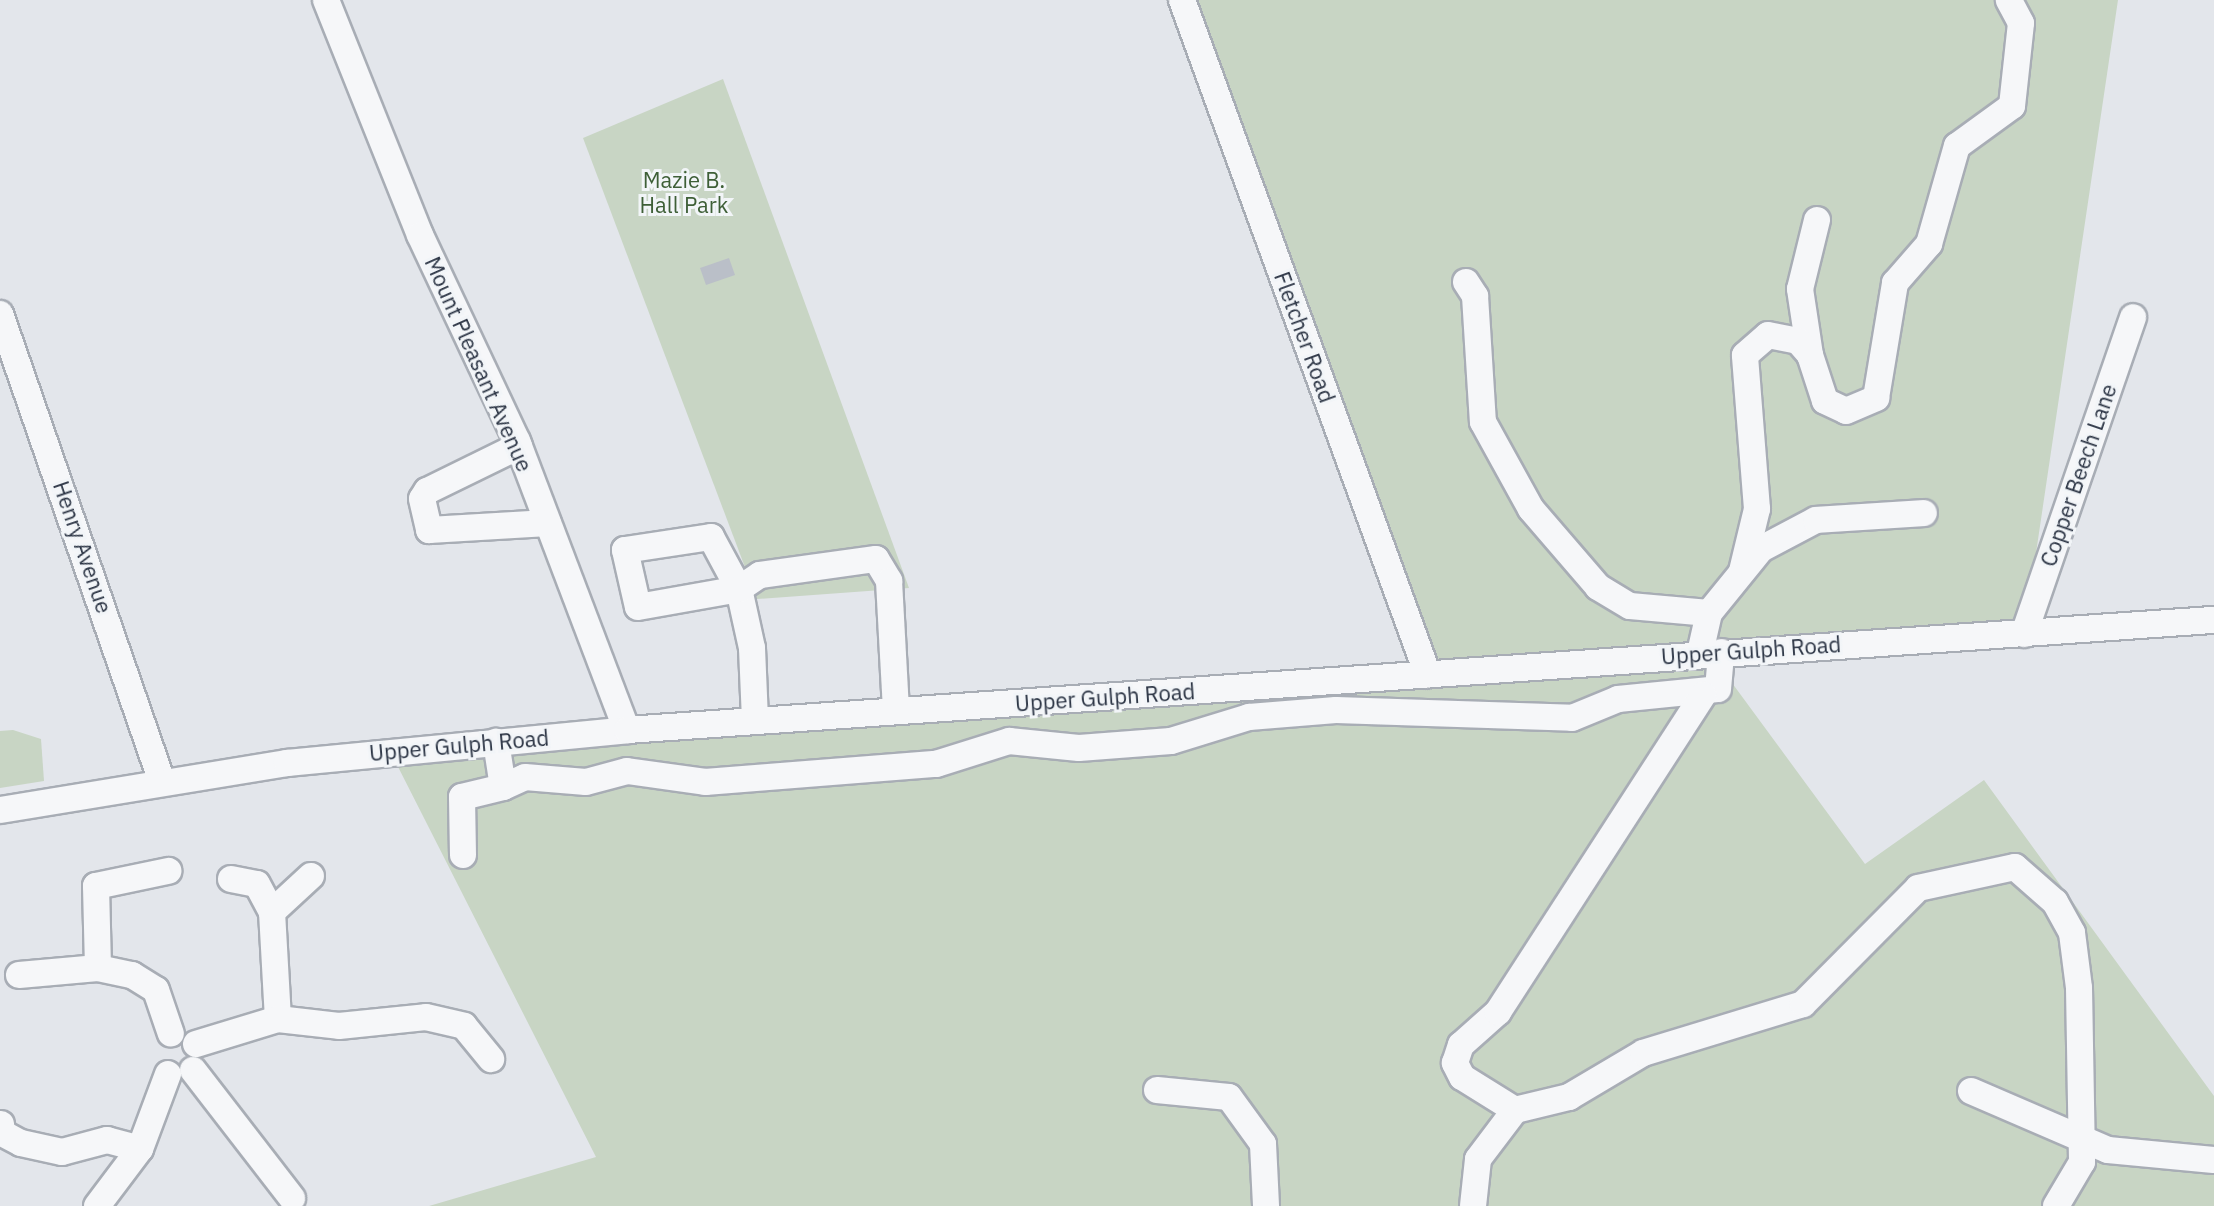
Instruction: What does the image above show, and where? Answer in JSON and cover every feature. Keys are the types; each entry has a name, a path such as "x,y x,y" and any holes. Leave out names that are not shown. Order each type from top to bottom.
{"street":[{"name":"Mount Pleasant Avenue","path":"326,0 420,235 519,446 627,730"},
{"name":"Fletcher Road","path":"1182,0 1428,675"},
{"path":"1817,220 1800,289 1810,355 1833,410 1876,398 1895,283 1929,244 1957,146 2012,106 2021,23 2009,0"},
{"path":"1466,282 1475,296 1483,422 1531,509 1598,587 1630,606 1709,613"},
{"name":"Copper Beech Lane","path":"2024,634 2133,317"},
{"name":"Henry Avenue","path":"2,324 162,782"},
{"path":"1742,571 1757,509 1745,355 1768,335 1798,341 1810,355"},
{"path":"519,446 427,491 422,499 429,530 548,523"},
{"path":"463,855 462,797 503,787 525,777 586,782 627,771 705,782 936,764 1009,741 1079,748 1171,741 1249,717 1336,710 1553,720 1618,699 1703,695 1718,689 1711,652 1709,613 1761,549 1816,520 1924,513"},
{"path":"755,720 752,648 739,589 760,575 876,559 889,581 896,711"},
{"name":"Upper Gulph Road","path":"0,810 162,782 496,742 627,730 1428,675 1711,652 2214,620"},
{"path":"1515,1110 1462,1077 1455,1063 1461,1045 1498,1012 1703,695"},
{"path":"496,742 503,787"},
{"path":"1473,1206 1478,1159 1515,1110 1569,1097 1643,1053 1803,1004 1918,888 2015,867 2030,873 2072,933 2082,1142 2073,1185 2056,1206"},
{"path":"98,968 96,886 168,871"},
{"path":"272,912 311,876"},
{"path":"231,879 257,884 272,912 278,1019"},
{"path":"19,975 98,968 156,990 171,1034 196,1044 278,1019 339,1026 445,1019 464,1026 491,1059"},
{"path":"171,1034 156,1054 180,1072 292,1198"},
{"path":"97,1206 140,1149 196,1044"},
{"path":"1157,1090 1229,1097 1263,1144 1266,1206"},
{"path":"1971,1091 2082,1142 2214,1160"},
{"path":"1,1124 2,1133 21,1143 62,1152 107,1140 140,1149"}],"green space":[{"path":"1182,0 2118,0 2024,634 1710,653 1865,864 1984,780 2214,1096 2214,1206 429,1206 596,1157 390,751 1427,674"},
{"name":"Mazie B. Hall Park","path":"723,79 909,588 757,599 583,138"},
{"path":"13,730 41,739 44,781 0,788 0,731"}],"building":[{"path":"729,258 735,275 706,285 700,268"}]}
